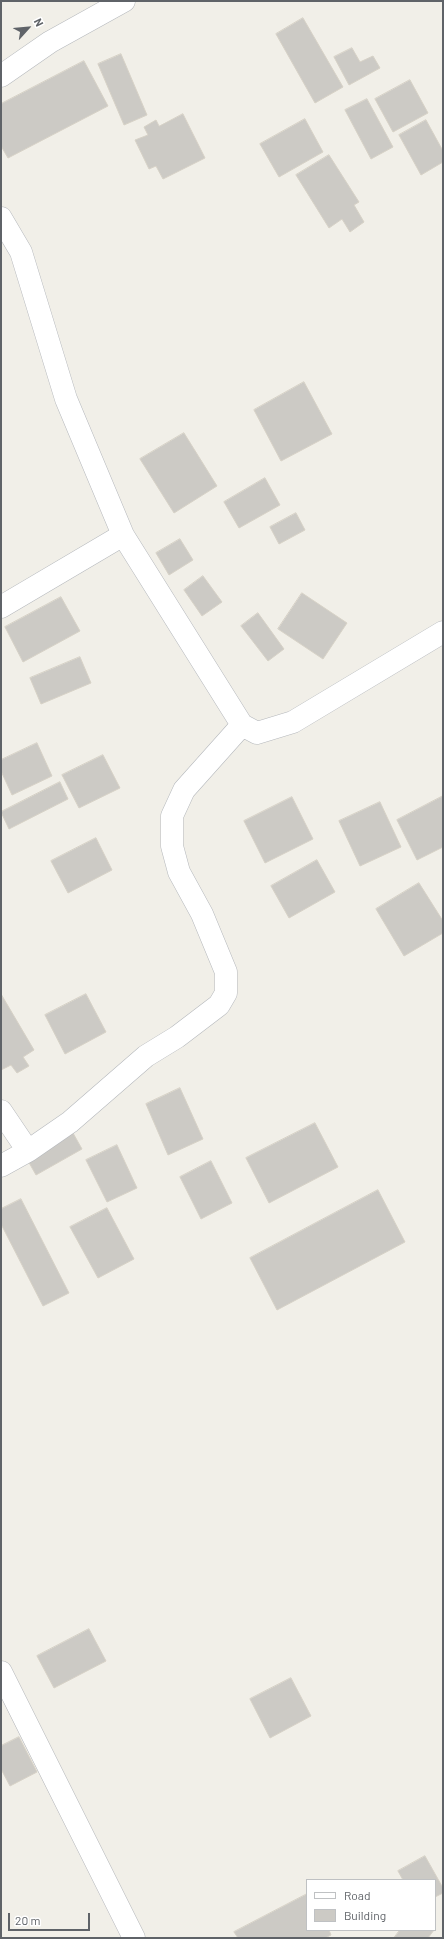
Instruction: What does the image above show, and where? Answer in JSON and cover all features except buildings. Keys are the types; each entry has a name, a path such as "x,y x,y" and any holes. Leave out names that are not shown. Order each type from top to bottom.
{"street":[{"path":"1,76 50,42 124,1"},
{"path":"1,218 21,252 66,399 123,535 242,724 257,733 293,722 443,632"},
{"path":"1,607 123,535"},
{"path":"1,1166 28,1151 70,1122 146,1056 177,1037 219,1005 226,993 226,972 202,914 179,872 172,846 172,816 184,790 242,724"},
{"path":"1,1111 28,1151"},
{"path":"1,1672 134,1938"}]}
